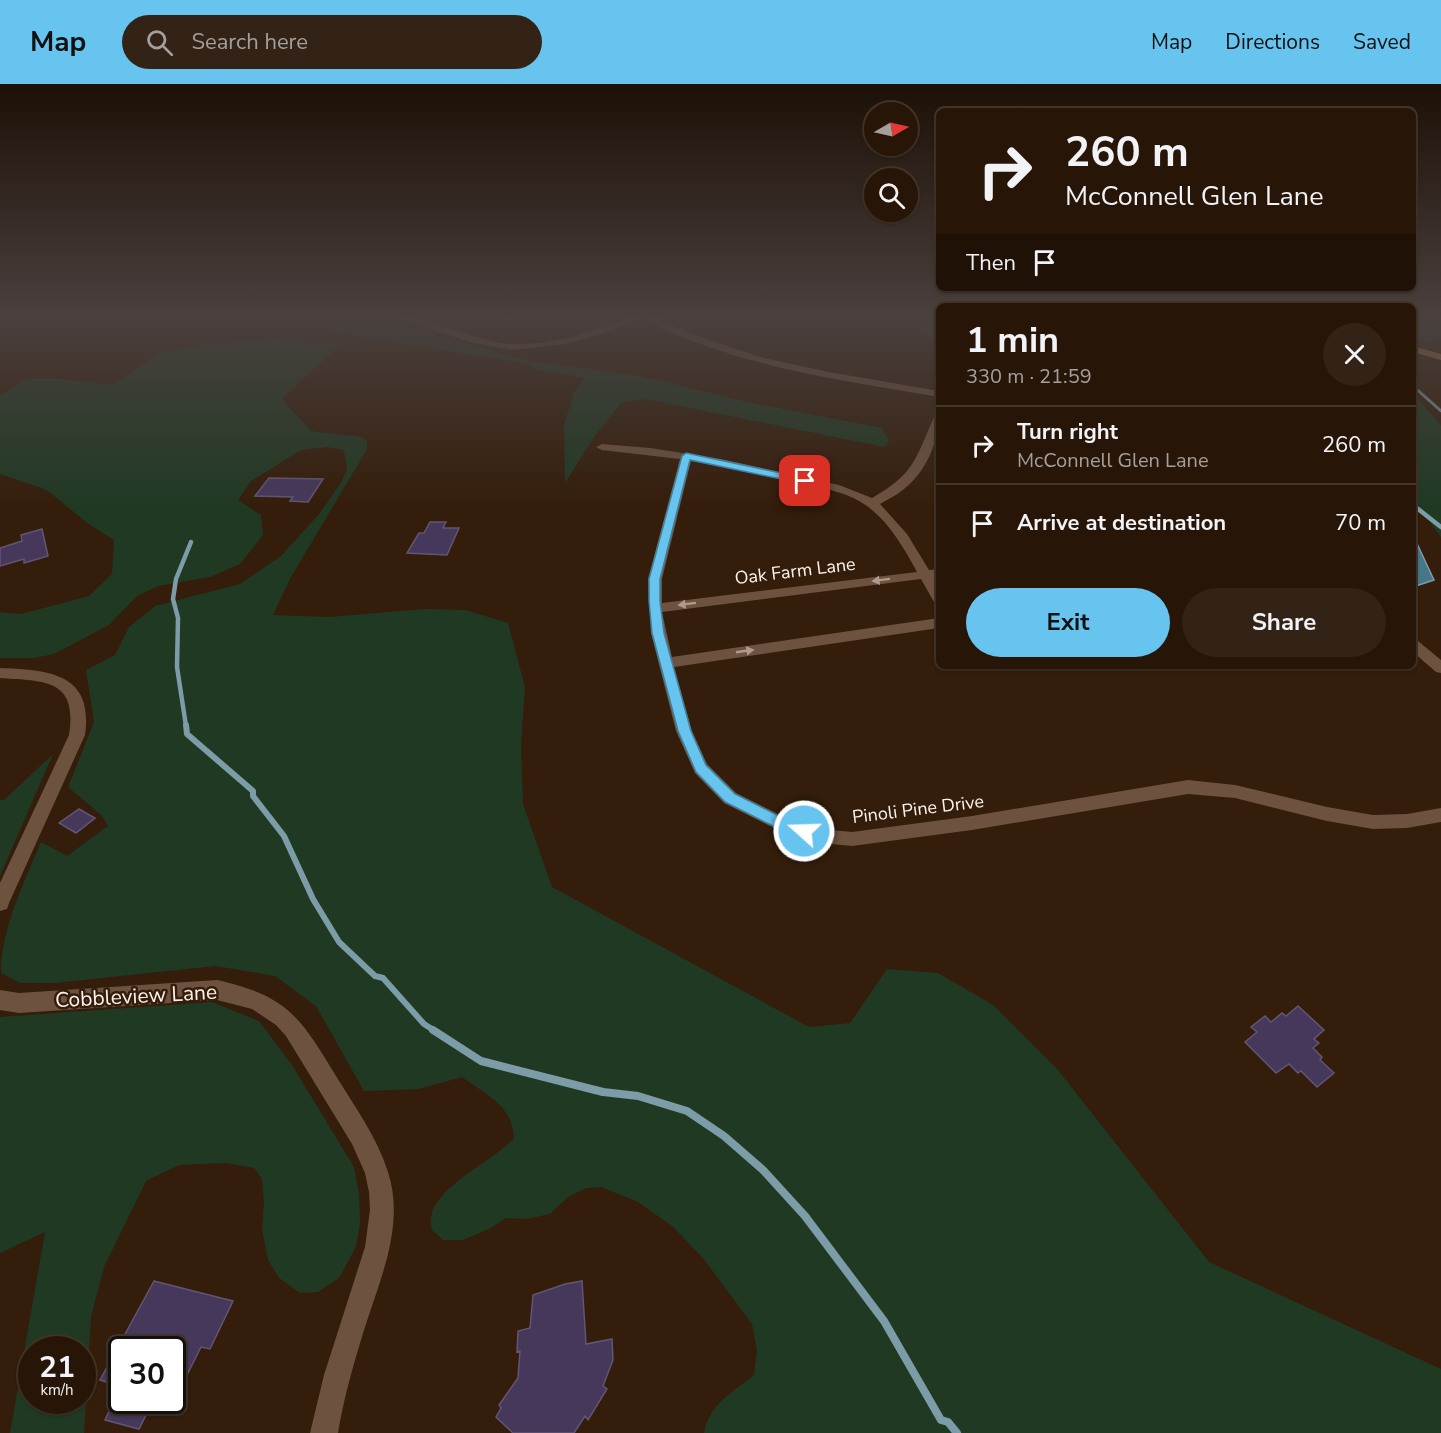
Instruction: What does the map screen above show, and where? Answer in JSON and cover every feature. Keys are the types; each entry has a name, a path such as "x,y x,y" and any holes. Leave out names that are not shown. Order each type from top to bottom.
{"street":[{"path":"875,382 936,393"},
{"path":"872,503 900,487 918,467 936,424"},
{"path":"602,447 645,449 686,456 827,486 872,503 890,521 932,574"},
{"name":"Pinoli Pine Drive","path":"686,456 654,579 655,608 666,663 684,731 701,768 730,798 788,827 821,836 852,839 1188,787 1216,787 1372,822 1408,822 1441,815"},
{"name":"Oak Farm Lane","path":"655,608 932,574"},
{"path":"666,663 936,623"},
{"path":"1416,647 1441,668"},
{"path":"0,673 31,675 61,684 72,690 78,699 81,711 77,735 0,903"},
{"name":"Cobbleview Lane","path":"0,1000 19,1002 217,990 238,994 273,1008 298,1036 366,1148 377,1173 382,1198 382,1224 377,1252 341,1360 324,1433"}],"green space":[{"path":"21,382 86,382 112,385 116,382 300,382 282,398 311,431 362,437 367,441 367,449 290,579 273,615 329,617 426,609 465,610 508,623 525,687 521,746 523,804 552,887 809,1027 850,1023 887,969 938,973 993,1005 1058,1070 1209,1262 1441,1369 1441,1433 704,1433 706,1423 716,1407 754,1375 757,1351 752,1324 703,1258 672,1226 638,1202 601,1187 586,1188 568,1197 550,1214 527,1219 506,1218 491,1228 463,1240 443,1240 432,1230 431,1217 435,1205 443,1194 514,1138 509,1117 503,1109 497,1102 462,1077 419,1089 364,1091 316,1006 275,976 215,966 55,983 20,983 1,973 9,924 41,842 67,856 108,826 101,815 68,787 94,722 86,670 115,655 129,627 155,606 240,584 281,556 319,514 341,483 347,469 344,450 327,447 301,450 251,481 238,500 261,515 263,535 240,564 210,577 158,586 137,596 109,625 54,654 34,658 0,658 0,612 21,614 89,596 112,574 114,540 87,523 47,490 0,474 0,396"},
{"path":"581,382 665,382 743,401 882,428 889,441 885,447 645,399 621,403 594,437 565,483 564,425 574,392"},
{"path":"1416,397 1441,425 1441,537 1416,503"},
{"path":"53,754 0,876 0,800 4,800"},
{"path":"212,1002 259,1021 292,1065 354,1167 359,1194 360,1223 356,1247 339,1278 318,1292 300,1293 279,1278 268,1260 262,1229 264,1203 262,1179 254,1168 227,1163 179,1165 146,1181 104,1267 91,1317 90,1336 27,1336 45,1232 0,1253 0,1017"},
{"path":"18,1387 18,1414 85,1414 84,1433 10,1433"}],"water":[{"path":"1416,541 1434,580 1416,586"}],"building":[{"path":"269,478 323,479 308,502 290,501 293,497 255,496"},
{"path":"430,522 446,522 443,528 459,528 447,555 407,553 419,533 424,533"},
{"path":"42,529 48,556 24,563 24,559 0,566 0,548 22,541 21,535"},
{"path":"79,809 95,818 76,833 59,823"},
{"path":"1298,1006 1324,1030 1314,1039 1319,1043 1313,1048 1322,1057 1320,1060 1334,1073 1317,1087 1301,1071 1298,1073 1289,1064 1276,1073 1245,1042 1257,1032 1251,1027 1265,1016 1271,1022 1282,1013 1286,1016"},
{"path":"154,1281 233,1301 210,1349 201,1347 186,1377 186,1336 124,1336"},
{"path":"582,1281 586,1344 612,1339 613,1360 603,1386 607,1389 588,1420 585,1416 574,1433 513,1433 496,1417 501,1408 499,1405 518,1378 520,1351 517,1352 518,1331 530,1328 533,1295"},
{"path":"108,1365 108,1383 100,1380"},
{"path":"108,1414 146,1414 139,1429 105,1420"}],"waterway":[{"path":"1416,389 1441,411"},
{"path":"1416,507 1441,527"},
{"path":"186,726 177,667 178,618 173,599 176,579 191,542"},
{"path":"186,725 187,734 253,791 253,796 284,836 313,899 339,942 375,976 383,978 424,1024 435,1031"},
{"path":"433,1030 481,1061 603,1092 638,1096 687,1111 724,1136 763,1170 805,1216 884,1321 941,1420 948,1422 957,1433"}],"route":[{"path":"804,831 788,827 730,798 701,768 684,731 658,633 654,579 686,456 805,481"}]}
